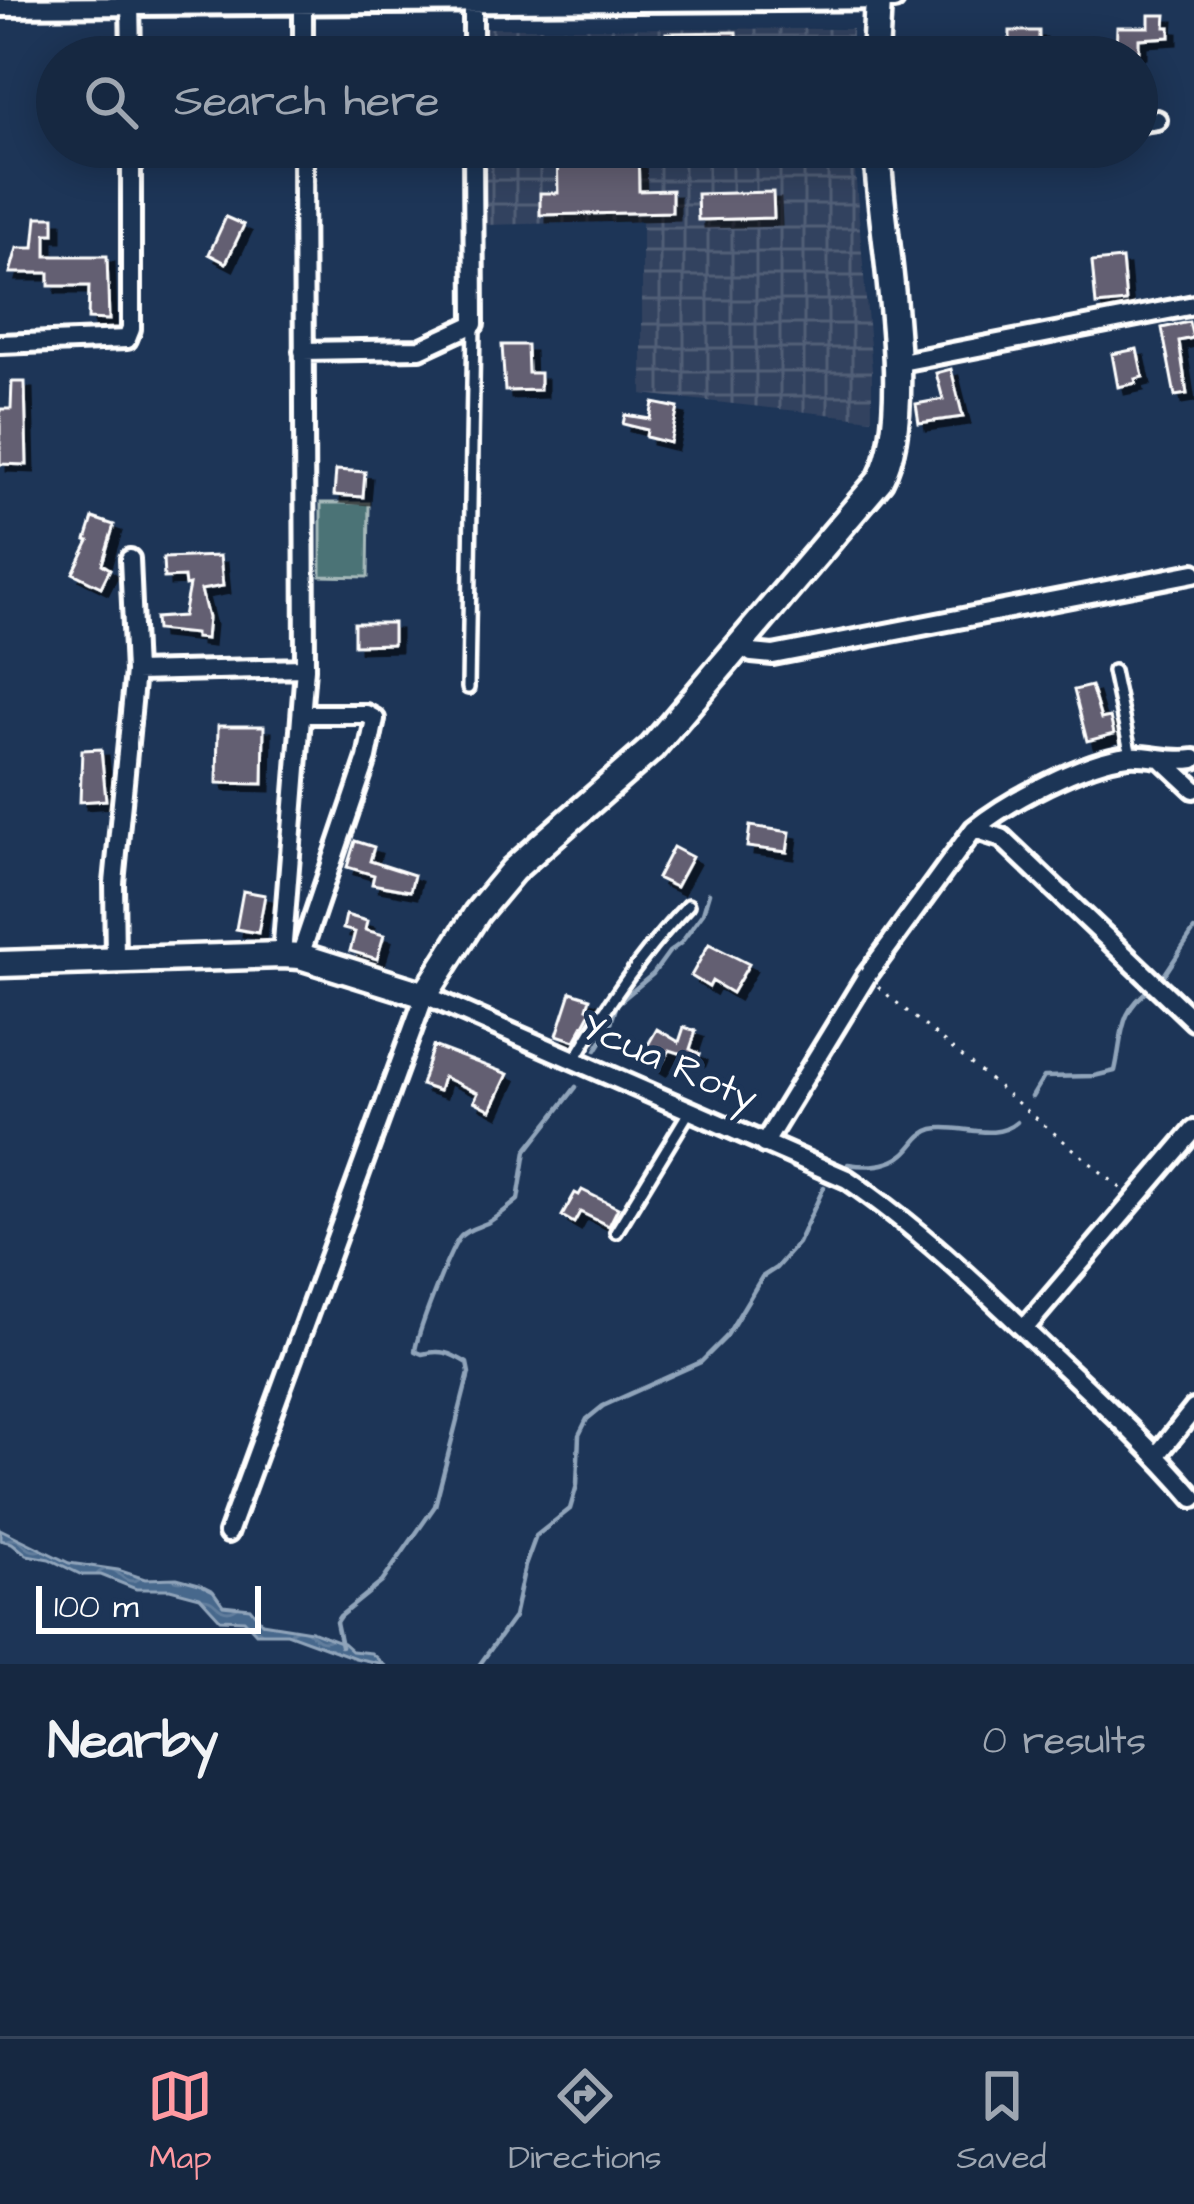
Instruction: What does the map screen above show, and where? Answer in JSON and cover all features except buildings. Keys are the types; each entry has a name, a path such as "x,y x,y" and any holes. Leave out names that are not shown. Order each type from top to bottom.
{"street":[{"path":"876,36 878,0"},
{"path":"0,7 894,0"},
{"path":"303,2 303,36"},
{"path":"473,2 473,36"},
{"path":"130,3 130,36"},
{"path":"0,344 127,340 131,329 131,168"},
{"path":"291,956 305,668 303,168"},
{"path":"303,351 420,349 474,324 473,168"},
{"path":"228,1533 425,995 477,913 513,870 652,748 880,480 893,444 896,363 878,168"},
{"path":"896,363 1194,305"},
{"path":"116,958 114,883 134,672 130,559"},
{"path":"740,645 752,653 773,656 1194,573"},
{"path":"134,672 305,668"},
{"path":"291,956 367,758 375,719 366,714 303,714"},
{"path":"764,1144 866,977 974,829 993,813 1064,778 1131,756 1194,759"},
{"path":"1164,761 1194,789"},
{"path":"974,829 1002,838 1194,1022"},
{"name":"Ycua Roty","path":"0,964 291,956 425,995 848,1179 890,1208 1024,1329 1157,1455 1194,1498"},
{"path":"1024,1329 1194,1130"},
{"path":"1157,1455 1194,1409"}],"lane":[{"path":"468,688 474,324"},
{"path":"1113,670 1131,756"},
{"path":"574,1061 610,998 688,905"},
{"path":"616,1232 689,1112"}],"path":[{"path":"866,977 1135,1200"}],"shaded area":[{"path":"482,28 852,29 852,36 482,36"},
{"path":"484,168 855,168 872,419 642,394 642,221 485,225"}],"green space":[{"path":"321,503 369,503 368,577 321,576"}],"water":[{"path":"0,1529 69,1563 145,1579 177,1578 199,1584 213,1591 223,1605 250,1608 262,1623 311,1631 352,1651 371,1653 383,1664 287,1633 256,1633 244,1620 220,1619 200,1597 170,1589 136,1589 101,1575 82,1575 0,1540"}],"waterway":[{"path":"596,1050 617,1004 681,943 703,913 709,893"},
{"path":"1165,974 1194,930"},
{"path":"1032,1097 1044,1077 1115,1071 1127,1015 1152,987"},
{"path":"341,1646 336,1622 340,1616 382,1582 435,1506 469,1373 467,1363 450,1354 415,1351 442,1273 461,1236 518,1200 526,1151 576,1087"},
{"path":"848,1164 892,1161 933,1129 987,1132 1017,1122"},
{"path":"480,1664 514,1617 536,1536 570,1509 577,1485 579,1435 587,1419 603,1406 701,1362 726,1337 762,1277 798,1243 824,1187"}]}
